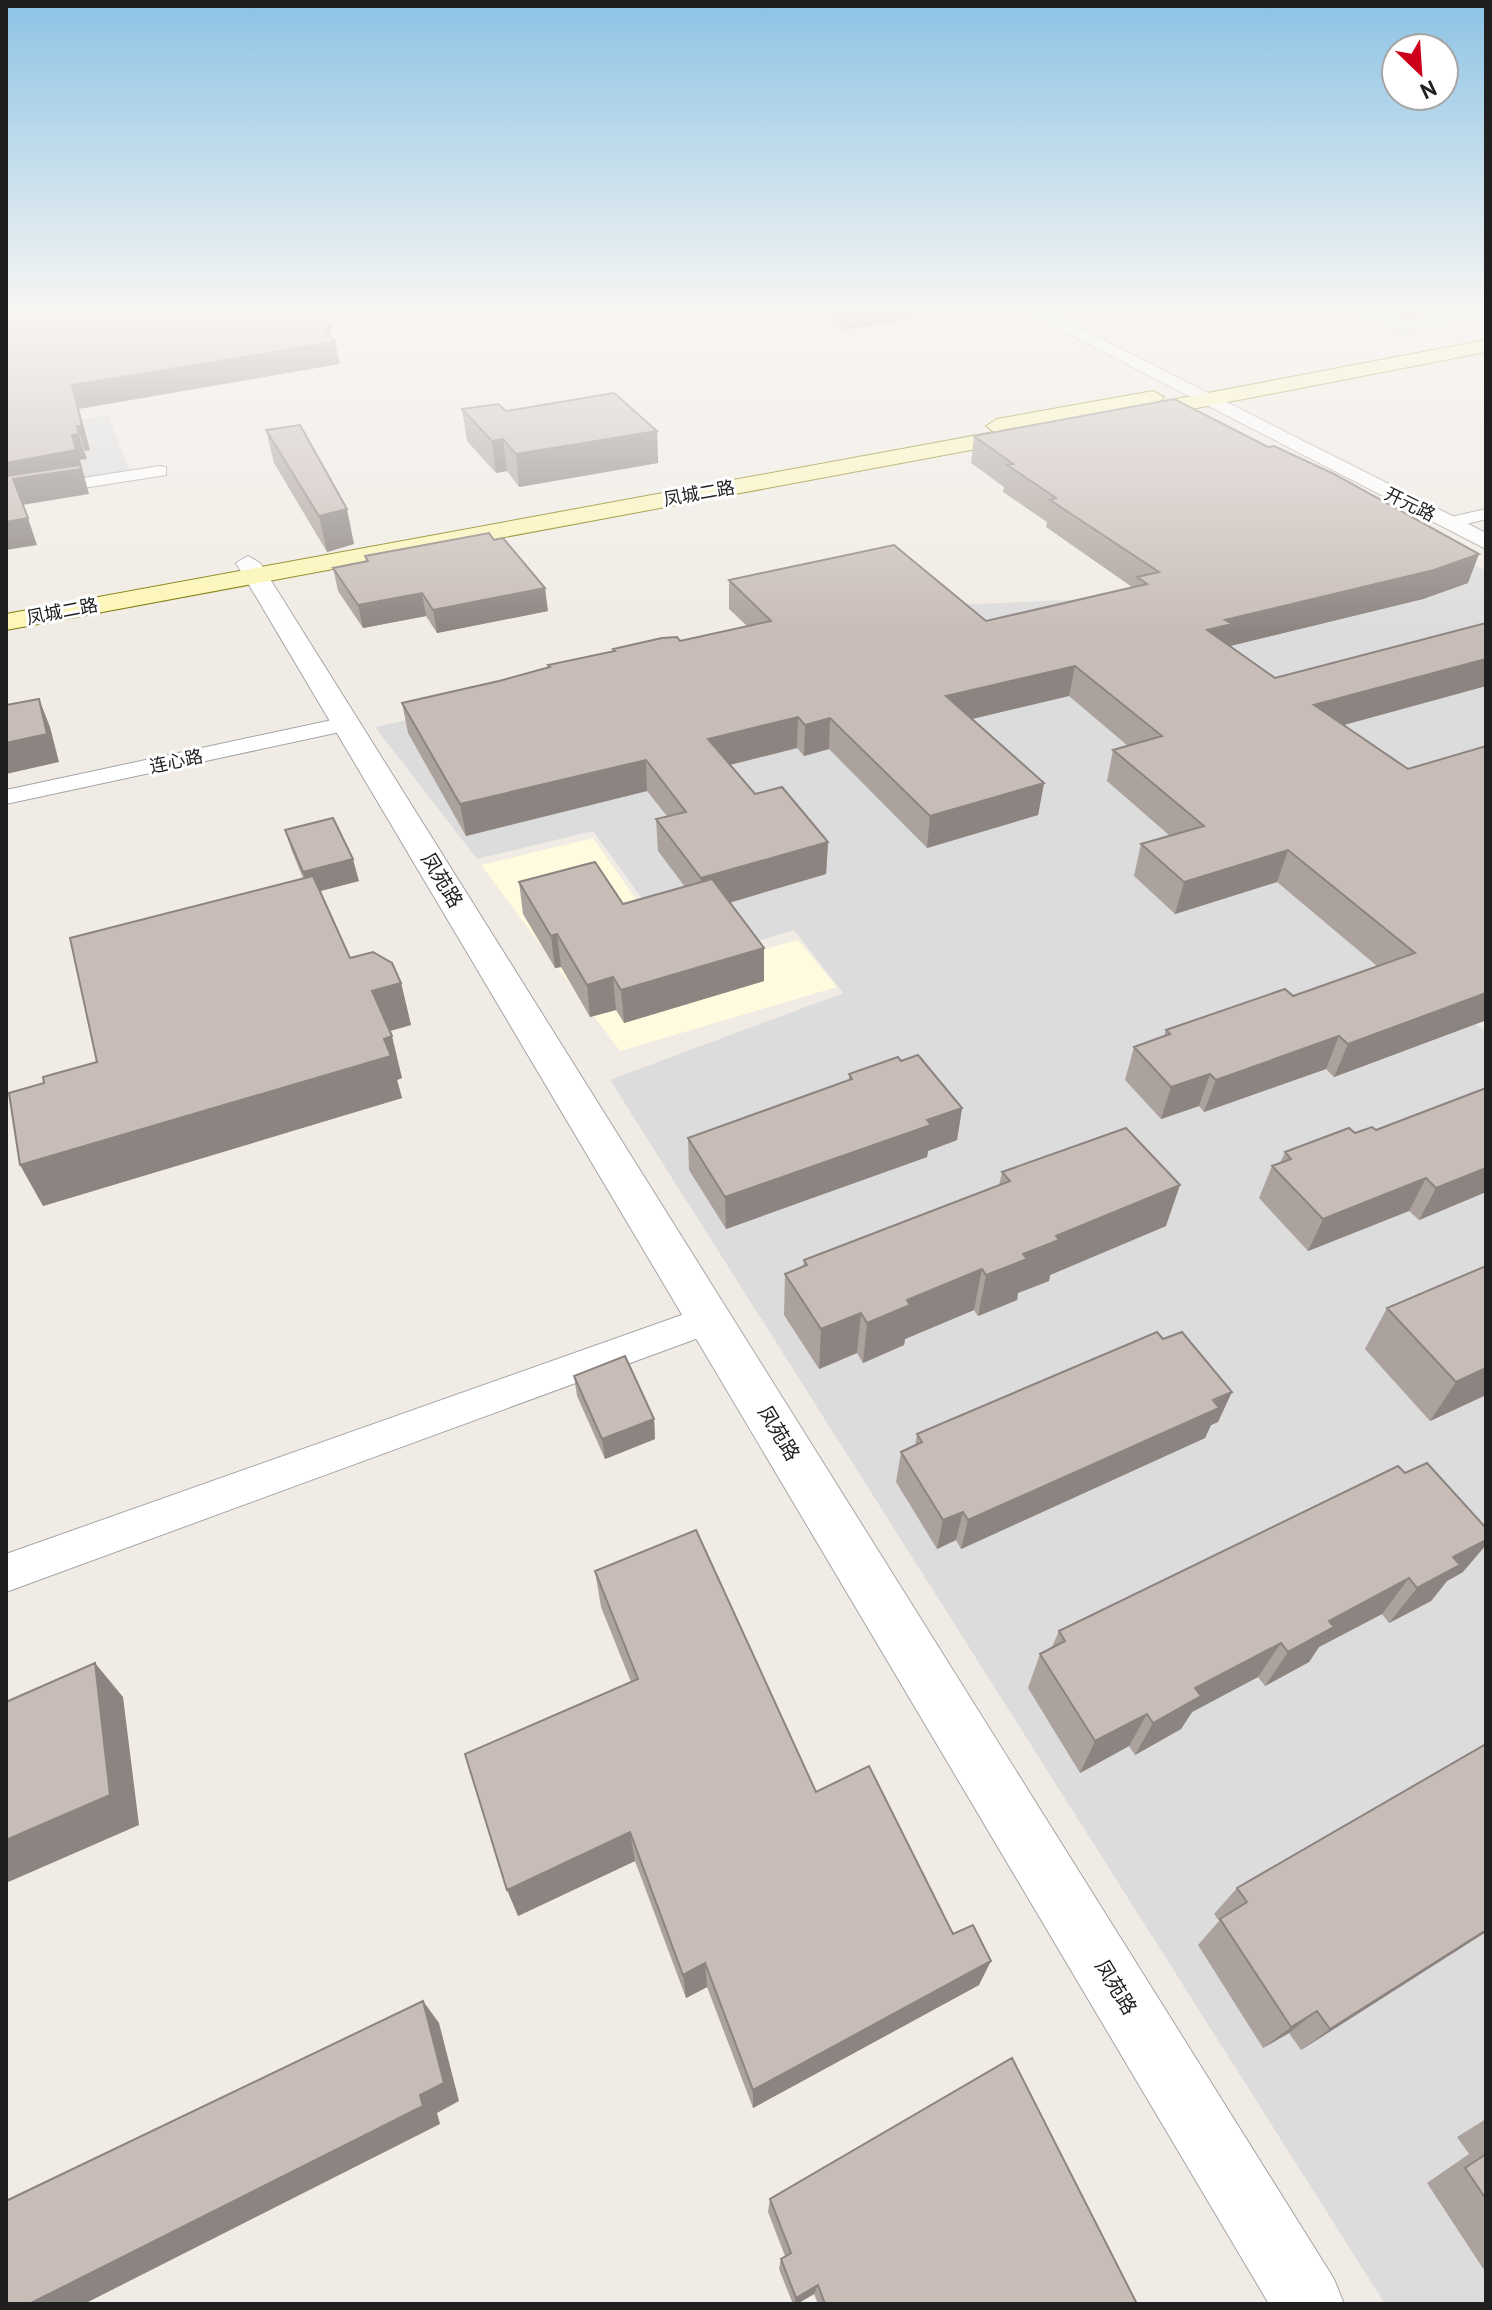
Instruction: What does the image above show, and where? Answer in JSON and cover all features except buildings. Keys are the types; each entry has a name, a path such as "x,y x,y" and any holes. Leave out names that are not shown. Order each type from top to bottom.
{"main road":[{"name":"凤城二路","path":"6,609 252,569 1062,420"},
{"name":"凤城二路","path":"6,622 252,569"}],"street":[{"name":"开元路","path":"1246,420 1486,542"},
{"path":"6,495 160,471"},
{"path":"1448,523 1486,514"},
{"name":"凤苑路","path":"252,569 1309,2304"},
{"name":"连心路","path":"6,797 346,724"},
{"path":"6,1573 710,1319"}],"shaded area":[{"path":"75,420 110,420 130,471 6,490 6,430"},
{"path":"1433,543 1486,571 1486,948 1416,975 1486,1032 1486,2304 1385,2304 610,1080 843,993 794,930 688,962 593,831 477,859 375,727 946,605 1148,597"},
{"path":"593,838 686,971 798,940 837,987 620,1051 481,865"}]}
